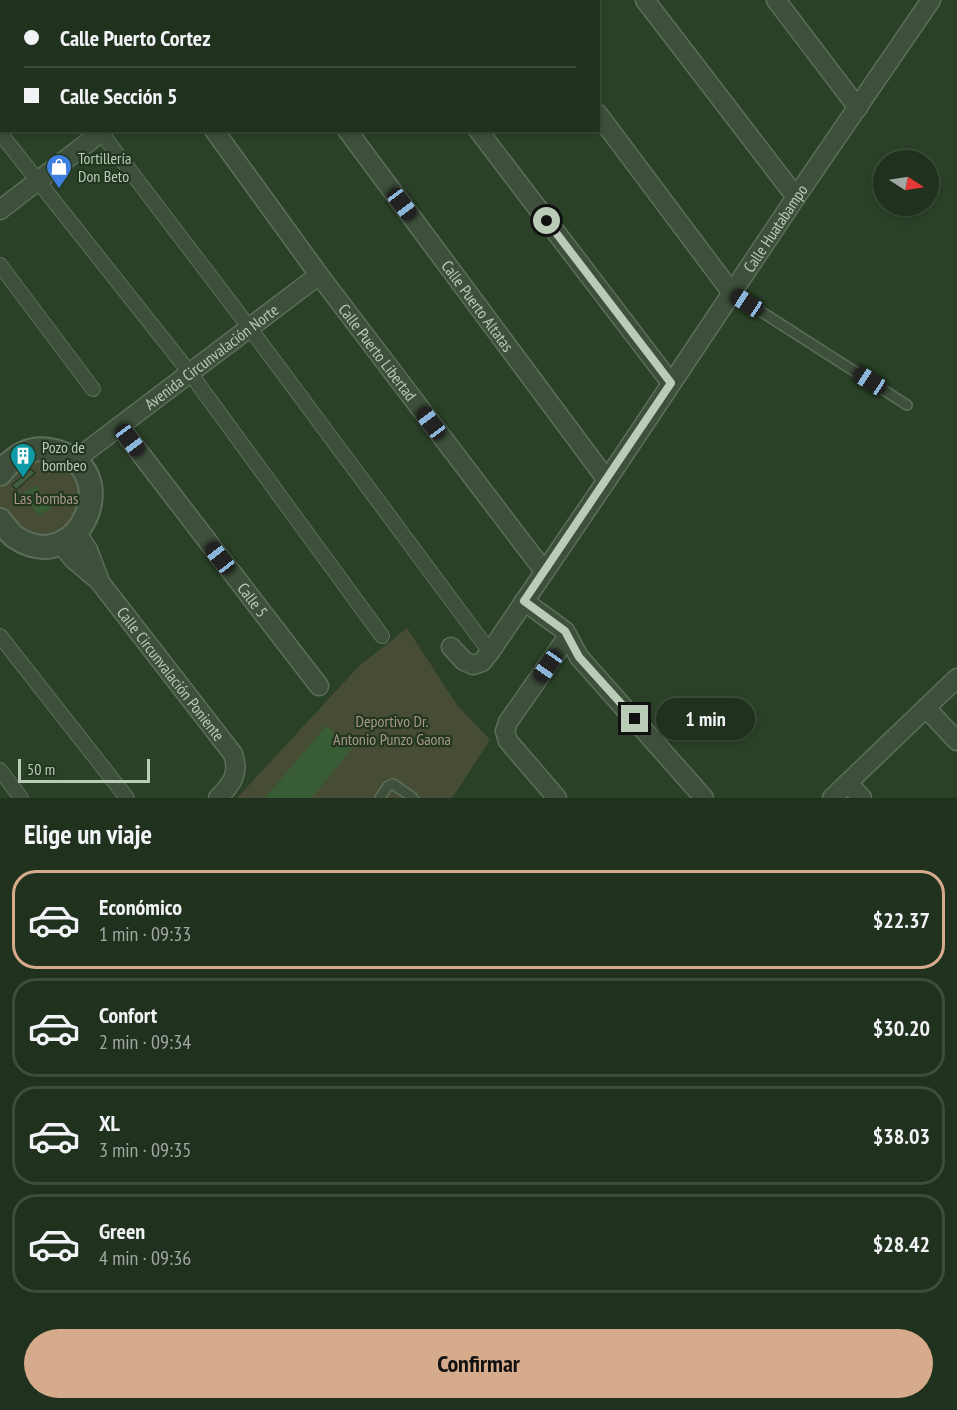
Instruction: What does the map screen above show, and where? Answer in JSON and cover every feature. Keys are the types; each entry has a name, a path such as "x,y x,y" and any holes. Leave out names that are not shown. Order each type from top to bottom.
{"street":[{"path":"645,0 796,197"},
{"path":"777,0 858,108"},
{"name":"Calle Huatabampo","path":"490,652 796,197 932,0"},
{"path":"600,117 732,293"},
{"path":"0,210 100,132"},
{"path":"102,132 490,652 482,662 473,666 464,661 451,647"},
{"name":"Calle Puerto Libertad","path":"215,132 319,275 544,571"},
{"name":"Calle Puerto Altatas","path":"348,132 607,480"},
{"path":"480,132 671,383"},
{"path":"0,133 190,373 382,636"},
{"path":"0,265 93,388"},
{"name":"Avenida Circunvalación Norte","path":"75,460 319,275"},
{"name":"Calle 5","path":"120,427 319,686"},
{"path":"0,520 13,536 28,544 44,547 68,538 85,522 91,507 91,490 86,474 75,460 60,452 43,448 3,461"},
{"name":"Calle Circunvalación Poniente","path":"68,538 73,559 99,581 233,754 236,770 231,785 218,798"},
{"path":"524,601 559,625 568,636 579,657 704,798"},
{"path":"0,636 127,798"},
{"path":"557,798 508,741 505,731 508,722 568,636"},
{"path":"832,798 957,678"},
{"path":"926,708 957,741"},
{"path":"0,770 21,798"},
{"path":"848,783 862,798"}],"lane":[{"path":"732,293 907,405"},
{"path":"380,798 388,786 393,784 413,798"}],"green space":[{"name":"Las bombas","path":"60,452 91,490 60,543 0,520 0,474 10,461"},
{"name":"Deportivo Dr. Antonio Punzo Gaona","path":"407,628 457,705 490,740 452,798 237,798 359,666"}],"shaded area":[{"path":"36,485 51,508 39,516 24,494"},
{"path":"326,726 353,747 312,798 265,798"}],"building":[{"name":"Pozo de bombeo","path":"31,469 35,473 16,490 12,485"}],"place":[{"name":"Tortillería Don Beto","path":"59,190"},
{"name":"Pozo de bombeo","path":"23,479"}],"route":[{"path":"547,221 671,383 524,601 565,631 579,657 635,719"}]}
